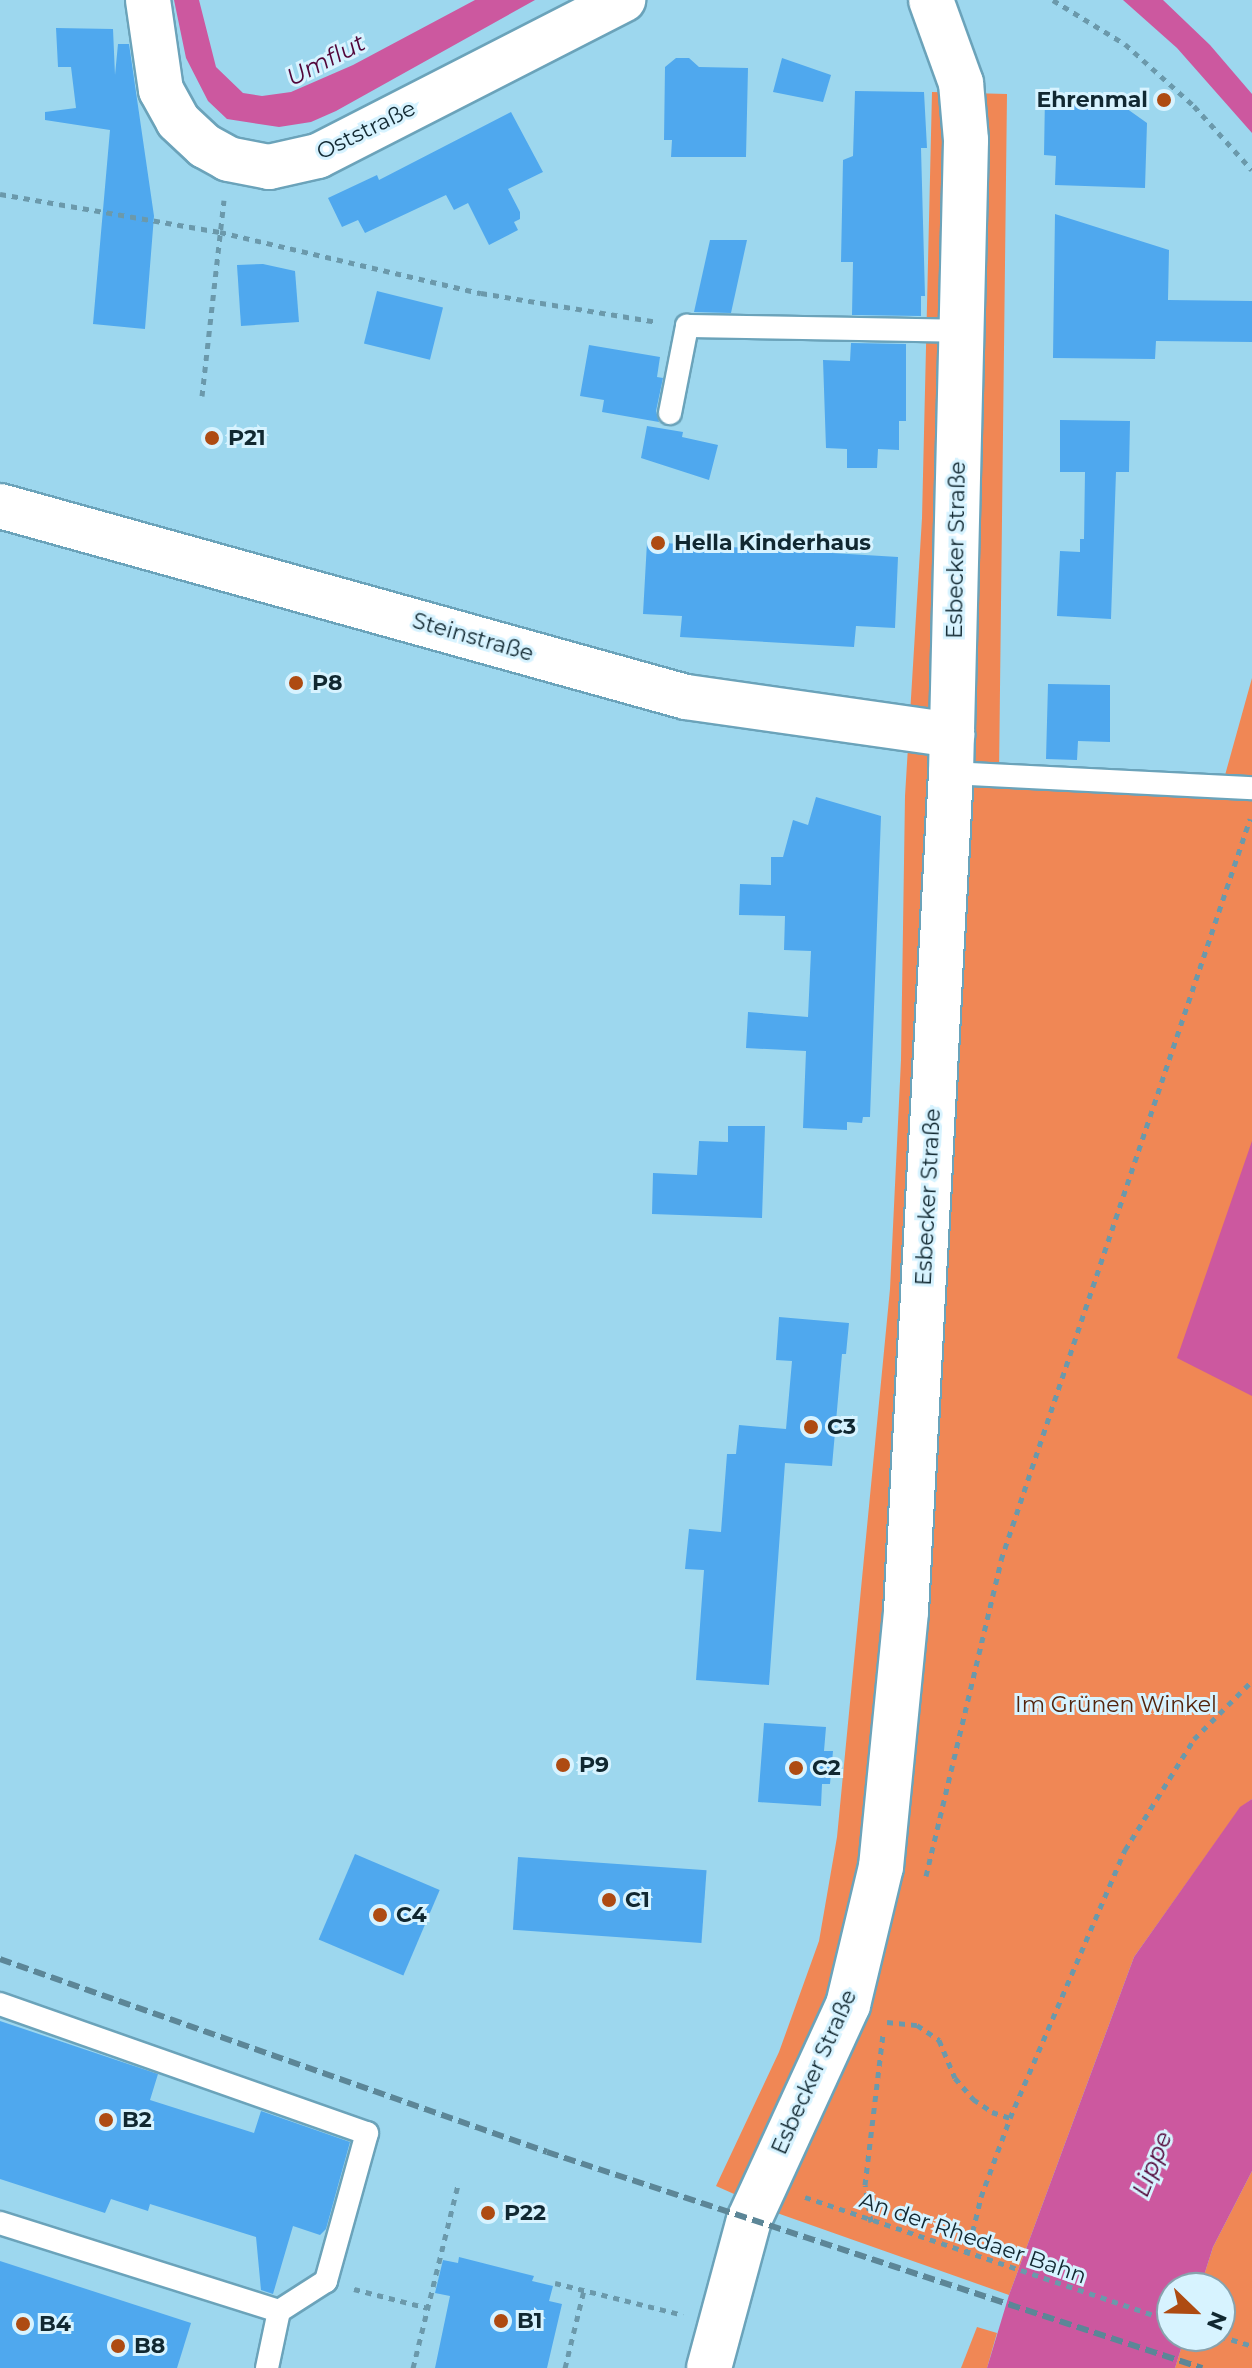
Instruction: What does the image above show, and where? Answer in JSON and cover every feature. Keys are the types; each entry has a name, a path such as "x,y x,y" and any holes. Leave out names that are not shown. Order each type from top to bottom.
{"street":[{"name":"Oststraße","path":"148,0 161,90 178,121 205,146 228,159 269,167 318,156 623,0"},
{"name":"Esbecker Straße","path":"709,2368 718,2325 749,2220 848,2005 881,1867 906,1611 952,754 966,140 961,83 931,0"},
{"name":"Steinstraße","path":"0,506 162,548 686,697 952,754"}],"lane":[{"path":"670,413 687,326 961,331"},
{"path":"952,754 1252,788"},
{"path":"0,2004 367,2133 326,2281 279,2311 267,2368"},
{"path":"0,2223 279,2311"}],"path":[{"path":"1053,0 1125,44 1194,106 1252,170"},
{"path":"202,396 228,159"},
{"path":"0,194 220,232 481,293 687,326"},
{"path":"922,1891 1001,1560 1252,815"},
{"path":"967,2255 981,2197 1010,2118 1125,1850 1194,1739 1252,1681"},
{"path":"871,2222 865,2185 889,2007"},
{"path":"885,2021 917,2025 939,2040 955,2078 973,2099 992,2112 1010,2118"},
{"name":"An der Rhedaer Bahn","path":"766,2183 967,2255 1156,2316"},
{"path":"413,2368 458,2185"},
{"path":"326,2281 428,2308"},
{"path":"555,2283 718,2325"},
{"path":"565,2368 584,2290"}],"green space":[{"name":"Im Grünen Winkel","path":"932,92 1007,94 999,775 1222,786 1252,678 1252,1799 1240,1808 1134,1957 1009,2295 777,2213 716,2186 779,2052 819,1941 837,1837 890,1289 901,1060 905,796 922,518"},
{"path":"1252,2171 1252,2368 1175,2368 1180,2352 1236,2352 1236,2272 1205,2272 1213,2247"},
{"path":"977,2327 997,2333 987,2368 961,2368"}],"water":[{"path":"174,0 199,0 216,67 243,93 262,96 291,92 353,65 475,0 535,0 336,111 311,122 279,127 227,119 208,101 186,58"},
{"path":"1123,0 1163,0 1210,45 1252,94 1252,133 1177,48"},
{"path":"1252,1141 1252,1396 1177,1358"},
{"name":"Lippe","path":"1252,1799 1252,2171 1213,2247 1205,2272 1156,2272 1156,2352 1180,2352 1175,2368 987,2368 1009,2295 1134,1957 1240,1807"}],"building":[{"path":"56,28 113,29 115,75 118,44 129,44 154,216 145,329 93,324 110,130 45,120 45,112 76,108 71,67 58,67"},
{"path":"676,58 689,58 699,67 748,68 746,157 671,157 672,140 664,140 665,67"},
{"path":"782,58 831,75 823,102 773,92"},
{"path":"855,91 924,92 927,148 921,148 925,296 921,296 921,316 852,315 853,262 841,262 843,160 853,156"},
{"path":"1045,95 1109,96 1147,123 1145,188 1055,185 1056,156 1044,155"},
{"path":"511,112 543,172 508,189 520,212 520,219 514,222 518,230 489,245 468,203 454,210 446,195 365,233 358,220 342,227 328,198 377,175 379,180"},
{"path":"1055,214 1169,250 1168,300 1252,301 1252,342 1156,341 1155,359 1053,358"},
{"path":"710,240 747,240 731,313 694,312"},
{"path":"263,264 295,271 299,322 241,326 237,265"},
{"path":"377,291 443,307 430,360 364,343"},
{"path":"851,343 906,344 906,421 899,421 899,450 878,449 877,468 847,468 847,449 826,448 823,360 850,361"},
{"path":"589,345 660,357 657,377 663,378 656,411 659,422 602,412 604,400 580,396"},
{"path":"1060,420 1130,421 1129,472 1116,472 1111,619 1057,616 1060,551 1080,552 1080,539 1084,539 1085,472 1060,472"},
{"path":"647,426 683,432 682,437 718,445 709,480 641,458"},
{"path":"647,542 898,557 895,628 856,626 854,647 680,637 682,616 643,614"},
{"path":"1048,684 1110,685 1110,742 1078,741 1077,760 1046,759"},
{"path":"816,797 881,816 870,1117 863,1117 862,1123 847,1122 847,1130 803,1128 806,1051 746,1048 748,1012 808,1017 811,951 784,950 785,916 739,915 740,884 771,885 771,857 783,857 793,820 808,825"},
{"path":"728,1126 765,1126 762,1218 652,1214 653,1173 697,1175 699,1141 728,1142"},
{"path":"779,1317 849,1323 846,1354 842,1354 832,1466 785,1463 769,1685 696,1680 704,1570 685,1569 689,1529 721,1532 727,1454 736,1454 739,1425 786,1429 792,1361 776,1360"},
{"name":"C2","path":"764,1723 826,1727 824,1751 833,1751 830,1784 822,1784 821,1806 758,1802"},
{"name":"C4","path":"355,1854 440,1890 403,1976 319,1940"},
{"name":"C1","path":"518,1857 707,1870 701,1943 513,1930"},
{"name":"B2","path":"0,2021 158,2074 150,2100 254,2133 261,2111 350,2142 326,2229 320,2235 293,2226 273,2294 261,2290 256,2237 150,2204 148,2211 111,2199 105,2213 0,2179"},
{"name":"B1","path":"459,2257 534,2276 532,2281 553,2286 549,2301 562,2304 547,2368 435,2368 450,2296 435,2293 443,2260 458,2263"},
{"path":"0,2261 191,2323 177,2368 0,2368"}],"railway":[{"path":"0,1959 547,2152 1202,2368"}],"place":[{"name":"Ehrenmal","path":"1164,100"},
{"name":"P21","path":"212,438"},
{"name":"Hella Kinderhaus","path":"658,543"},
{"name":"P8","path":"296,683"},
{"name":"C3","path":"811,1427"},
{"name":"P9","path":"563,1765"},
{"name":"C2","path":"796,1768"},
{"name":"C1","path":"609,1900"},
{"name":"C4","path":"380,1915"},
{"name":"B2","path":"106,2120"},
{"name":"P22","path":"488,2213"},
{"name":"B1","path":"501,2321"},
{"name":"B4","path":"23,2324"},
{"name":"B8","path":"118,2346"}],"water label":[{"name":"Umflut","path":"326,60"}]}
